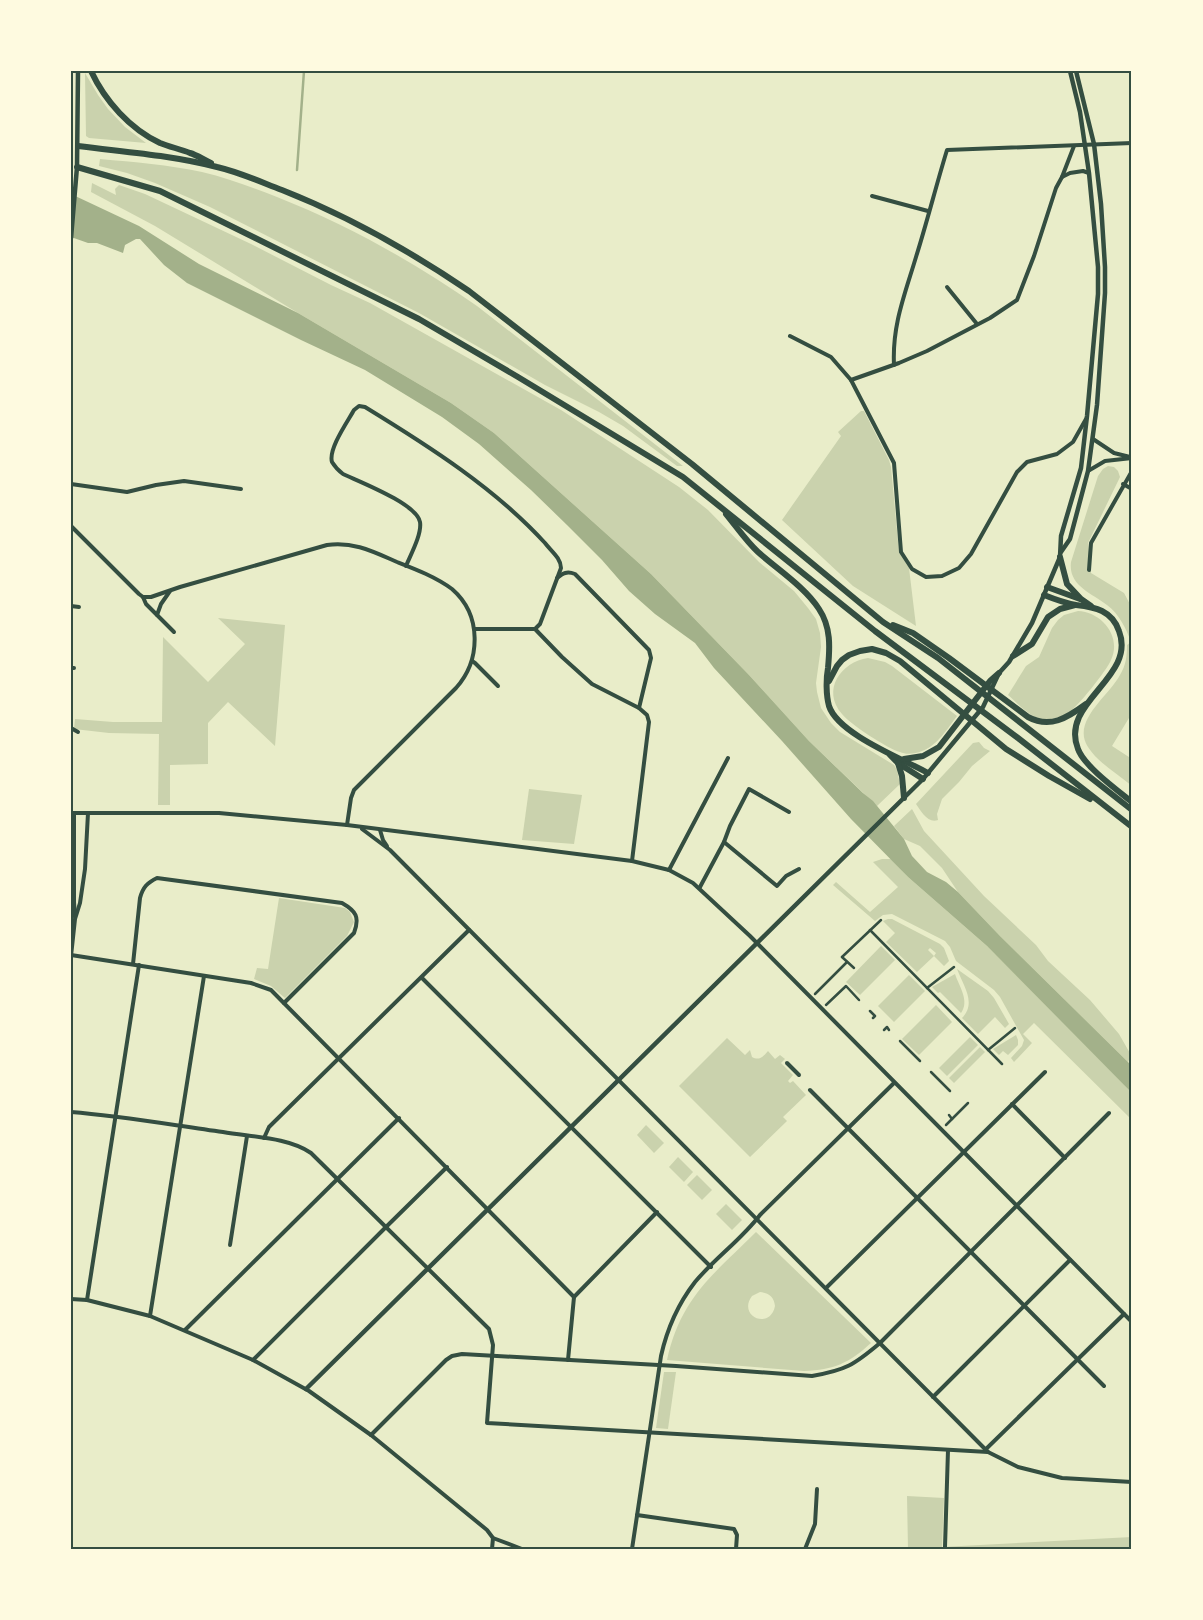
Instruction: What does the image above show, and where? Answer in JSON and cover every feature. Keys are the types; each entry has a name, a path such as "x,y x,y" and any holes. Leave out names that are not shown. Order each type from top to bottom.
{"highway":[{"path":"91,71 110,102 139,130 159,142 190,153 218,167"},
{"path":"78,146 172,157 218,167 306,200 371,231 435,267 469,291 692,464 883,622 938,658 1132,810"},
{"path":"77,167 160,191 419,319 683,477 875,631 1018,738 1132,827"},
{"path":"717,504 756,550 806,594 820,610 829,639 829,705 834,715 851,731 901,761 928,773"},
{"path":"1060,555 1067,584 1079,602"},
{"path":"1047,587 1104,612 1114,622 1121,637 1122,644 1119,660 1087,704 1076,723 1075,736 1078,749 1084,761 1132,802"},
{"path":"1044,595 1079,602"},
{"path":"1013,656 1032,644 1048,617 1060,609 1079,602"},
{"path":"883,622 913,633 1036,722 1054,722 1064,719 1087,704"},
{"path":"828,684 836,666 849,655 872,649 886,652 900,661 1006,750 1105,807"},
{"path":"901,761 923,756 939,747 999,673"},
{"path":"901,761 923,779"},
{"path":"901,761 904,798"}],"street":[{"path":"71,238 77,182 78,71"},
{"path":"1060,555 1061,536 1081,468 1098,294 1098,267 1089,173 1080,112 1070,71"},
{"path":"306,1389 923,779 983,707 999,673 1013,656 1032,623 1060,555 1070,538 1088,471 1093,440 1104,321 1105,267 1102,204 1094,144 1076,71"},
{"path":"894,365 893,348 899,308 917,256 928,211 947,150 1132,143"},
{"path":"852,380 927,351 1017,300 1034,256 1056,188 1074,146"},
{"path":"1062,177 1083,171 1089,173"},
{"path":"872,196 928,211"},
{"path":"947,287 977,324"},
{"path":"790,336 831,357 852,380 894,463 901,552 912,569 926,577 942,576 959,568 971,554 1017,472 1027,462 1057,454 1074,442 1087,416"},
{"path":"406,566 420,530 418,516 406,504 343,474 332,461 331,454 334,446 354,410 360,406 365,407 397,427 493,494 536,533 559,560 561,568 540,624 534,629 474,629"},
{"path":"1093,440 1114,453 1132,458"},
{"path":"1088,471 1105,461 1132,458"},
{"path":"1089,570 1092,542 1132,471"},
{"path":"71,484 127,492 156,485 184,482 241,489"},
{"path":"1123,484 1132,489"},
{"path":"71,526 143,597 146,604 174,632"},
{"path":"143,597 151,597 333,544 347,544 360,547 440,582 455,592 466,606 474,629 475,648 472,661 465,676 456,688 354,790 347,825"},
{"path":"557,578 564,573 570,572 575,574 649,650 651,658 639,708"},
{"path":"157,615 159,607 171,590"},
{"path":"71,606 79,607"},
{"path":"534,629 592,684 639,708 647,715 649,722 632,861"},
{"path":"472,661 498,686"},
{"path":"71,728 78,732"},
{"path":"669,870 728,758"},
{"path":"700,887 724,842 748,789 789,812"},
{"path":"76,919 72,813 218,812 358,826 632,861 669,870 700,887 1132,1322"},
{"path":"88,814 85,869 71,955 251,983 271,990 574,1297"},
{"path":"358,826 390,850 987,1451 1018,1467 1062,1478 1132,1482"},
{"path":"380,830 383,840 390,850"},
{"path":"724,842 777,886 786,876 799,869"},
{"path":"133,964 142,888 157,878 342,903 351,908 356,915 358,924 354,933 284,1003"},
{"path":"854,968 842,957 881,920"},
{"path":"264,1138 269,1127 469,930"},
{"path":"870,930 1002,1064"},
{"path":"815,994 848,962"},
{"path":"87,1300 139,966"},
{"path":"927,988 954,967"},
{"path":"150,1316 204,976"},
{"path":"422,978 572,1126 710,1267"},
{"path":"826,1005 846,986 859,1000"},
{"path":"870,1011 875,1016 873,1018"},
{"path":"884,1030 887,1027 889,1030"},
{"path":"988,1050 1014,1028"},
{"path":"900,1041 920,1061"},
{"path":"787,1063 798,1075"},
{"path":"931,1072 939,1083 950,1091"},
{"path":"826,1288 1045,1072"},
{"path":"632,1549 663,1346 674,1316 690,1290 710,1267 894,1083"},
{"path":"810,1090 1104,1386"},
{"path":"961,1102 965,1106"},
{"path":"946,1126 968,1103"},
{"path":"1012,1104 1065,1158"},
{"path":"71,1112 115,1116 264,1138 301,1146 489,1329 493,1345 487,1423 987,1451 1124,1314"},
{"path":"371,1435 446,1360 452,1356 462,1354 812,1376 831,1373 850,1366 880,1343 1110,1113"},
{"path":"949,1115 952,1119"},
{"path":"185,1330 398,1118"},
{"path":"230,1246 247,1136"},
{"path":"253,1360 447,1168"},
{"path":"568,1360 574,1297 657,1212"},
{"path":"933,1397 1070,1260"},
{"path":"71,1298 87,1300 150,1316 253,1360 306,1389 371,1435 486,1530 493,1538 522,1549"},
{"path":"945,1547 948,1450"},
{"path":"806,1549 815,1524 817,1489"},
{"path":"637,1515 734,1529 738,1535 736,1549"},
{"path":"492,1549 493,1538"}],"shaded area":[{"path":"85,73 108,109 125,127 146,143 89,138 86,136"},
{"path":"100,159 177,167 221,177 277,197 355,232 429,274 477,306 683,466 677,466 623,426 599,412 545,385 419,313 210,207 155,183 99,166"},
{"path":"92,183 116,195 115,189 119,185 145,194 370,303 561,410 679,487 708,510 759,562 794,591 808,608 816,619 820,633 821,647 816,683 821,708 840,732 894,765 900,784 877,806 809,741 749,675 651,574 494,433 451,403 155,226 91,192"},
{"path":"71,194 139,226 199,264 298,313 451,403 494,433 651,574 749,675 809,741 873,801 904,839 912,856 927,872 946,882 958,892 1128,1062 1132,1067 1132,1093 987,946 908,877 851,819 714,668 695,643 655,614 629,591 602,560 567,525 479,444 442,417 365,370 187,283 164,265 140,239 125,245 123,253 97,243 88,243 71,237"},
{"path":"861,411 864,411 891,467 899,552 909,568 916,626 853,586 782,520 841,436 838,432"},
{"path":"1108,466 1114,467 1120,477 1088,543 1091,573 1124,593 1132,608 1132,713 1112,746 1132,759 1132,786 1092,753 1084,737 1084,728 1088,718 1124,668 1127,645 1131,642 1119,617 1107,605 1082,588 1073,577 1071,570 1071,562 1098,476"},
{"path":"1078,611 1087,612 1095,616 1108,627 1114,643 1111,660 1104,672 1072,710 1065,715 1055,718 1037,718 1008,695 1026,666 1039,657 1052,628 1058,620 1064,615"},
{"path":"218,618 285,625 275,746 228,702 208,723 208,764 170,765 170,805 158,805 159,734 109,733 74,729 75,719 113,722 162,722 163,637 208,682 245,644"},
{"path":"868,658 885,662 892,666 957,716 933,745 916,753 902,753 870,736 842,714 833,696 837,678 850,665"},
{"path":"979,742 990,751 972,766 942,799 937,814 938,820 928,819 916,804 973,743"},
{"path":"529,789 582,795 574,844 522,840"},
{"path":"912,809 924,831 984,896 1036,945 1048,961 1090,1000 1119,1034 1131,1055 1128,1062 1000,936 958,892 942,868 920,846 904,839 894,826"},
{"path":"891,859 908,877 987,946 1122,1082 1132,1093 1132,1120 1034,1023 1023,1034 1032,1043 1014,1062 1011,1058 1022,1046 1024,1040 1000,997 994,990 956,961 945,941 892,914 883,915 875,921 833,885 836,882 870,912 898,887 873,862"},
{"path":"279,898 345,908 350,912 354,922 347,936 285,998 271,986 254,979 257,968 268,969"},
{"path":"892,919 940,944 944,948 949,961 944,966 934,956 917,972 886,942 895,933 883,921","holes":["930,948 936,953 934,956 928,950"]},
{"path":"881,946 895,960 860,995 846,982"},
{"path":"957,969 988,991 994,998 1009,1024 1005,1028 995,1017 978,1034 962,1018 966,1012 969,1000"},
{"path":"955,974 964,999 961,1013 940,992 938,993 932,987"},
{"path":"909,975 925,991 894,1022 878,1006"},
{"path":"936,1005 952,1022 919,1055 902,1039"},
{"path":"1016,1035 1018,1045 1008,1055 1003,1051 999,1055 993,1049"},
{"path":"970,1037 978,1045 947,1076 939,1068"},
{"path":"727,1038 745,1055 750,1050 752,1057 757,1059 761,1058 768,1051 775,1059 780,1055 785,1059 781,1063 793,1075 788,1081 790,1083 793,1081 806,1095 783,1117 787,1121 750,1157 679,1086"},
{"path":"980,1047 985,1052 954,1083 949,1078"},
{"path":"646,1125 664,1143 654,1153 637,1135"},
{"path":"678,1157 693,1172 684,1182 669,1167"},
{"path":"697,1175 712,1190 702,1200 687,1185"},
{"path":"726,1204 742,1220 732,1230 716,1214"},
{"path":"756,1232 871,1343 855,1356 833,1367 804,1371 667,1360 673,1338 690,1303 713,1275","holes":["760,1292 768,1294 772,1298 775,1306 772,1314 762,1319 751,1315 748,1303 752,1296"]},
{"path":"664,1372 676,1372 668,1429 656,1428"},
{"path":"907,1496 944,1498 942,1547 1132,1537 1132,1549 908,1549"}],"waterway":[{"path":"297,170 304,71"}]}
